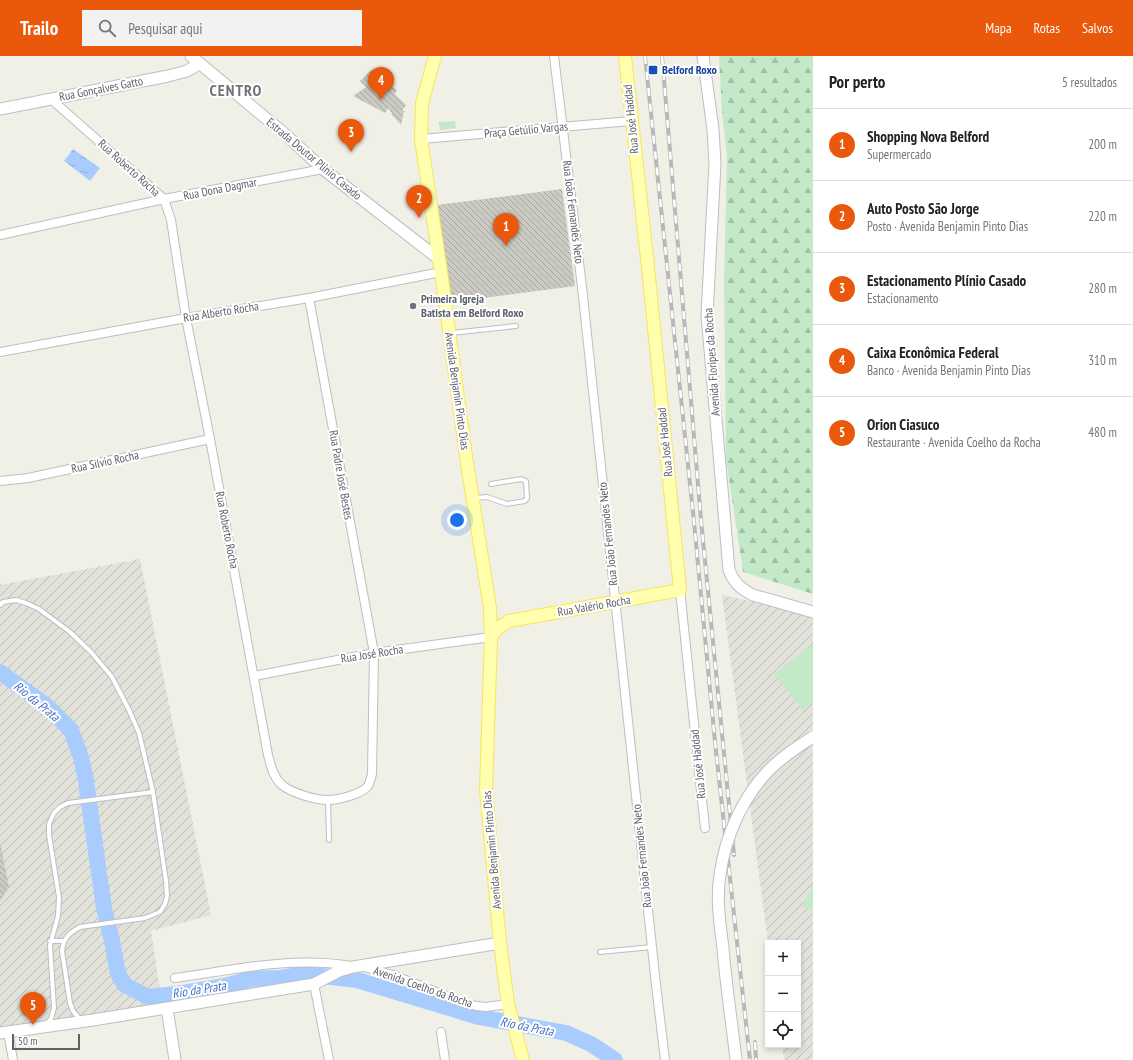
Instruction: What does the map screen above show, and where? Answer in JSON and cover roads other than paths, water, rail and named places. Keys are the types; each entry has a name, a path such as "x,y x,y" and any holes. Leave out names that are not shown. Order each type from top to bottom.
{"main road":[{"name":"Avenida Benjamin Pinto Dias","path":"435,56 422,103 421,139 467,463 474,498 490,608 492,637 486,790 500,943 509,1008 514,1032 523,1060"},
{"name":"Rua José Haddad","path":"624,56 648,267 680,590"},
{"name":"Rua Valério Rocha","path":"509,621 680,590"},
{"path":"490,608 498,617 509,621"},
{"path":"492,637 498,628 509,621"}],"street":[{"name":"Rua João Fernandes Neto","path":"554,56 582,287 665,1060"},
{"name":"Avenida Floripes da Rocha","path":"703,56 713,129 715,164 707,315 729,570 736,584 745,591 753,595 813,612"},
{"name":"Rua Gonçalves Gatto","path":"0,109 173,75 187,71 197,59"},
{"name":"Estrada Doutor Plínio Casado","path":"197,59 324,169 439,259"},
{"name":"Rua Roberto Rocha","path":"51,99 164,199 171,220 186,318 210,439 268,755 274,775 281,784 288,789 304,796 328,800 344,797 362,791 367,787 372,774 374,653"},
{"name":"Praça Getúlio Vargas","path":"421,139 631,121"},
{"name":"Rua Dona Dagmar","path":"0,235 164,199 324,169"},
{"name":"Rua Alberto Rocha","path":"0,352 186,318 309,298 441,272"},
{"name":"Rua Padre José Bestes","path":"309,298 374,653"},
{"name":"Rua Silvio Rocha","path":"0,481 28,478 210,439"},
{"name":"Rua José Haddad","path":"680,590 705,828"},
{"name":"Rua José Rocha","path":"254,676 374,653 492,637"},
{"path":"736,1060 718,905 720,876 725,847 746,798 769,770 791,751 813,737"},
{"name":"Avenida Coelho da Rocha","path":"4,1032 93,1020 316,983 339,971 357,966 500,943"},
{"path":"175,978 280,962 333,963 357,966"},
{"name":"Avenida Coelho da Rocha","path":"357,966 393,975 459,1001 476,1006 509,1008"},
{"path":"316,983 329,1060"},
{"path":"167,1008 176,1060"},
{"path":"4,1032 13,1060"},
{"path":"441,1032 445,1060"}],"lane":[{"path":"449,334 516,326"},
{"path":"474,498 487,497 507,504 525,501 527,498 526,481 524,480 521,479 491,484"},
{"path":"0,605 3,602 16,600 39,609 70,632 91,652 112,677 140,733 153,792 167,896 165,904 160,912 145,918 80,927 73,931 64,941 62,951 70,1002 73,1011 79,1018 93,1020"},
{"path":"36,1028 47,1023 54,1014 50,942 58,916 59,897 49,835 49,824 54,813 60,807 75,801 153,792"},
{"path":"328,800 329,840"},
{"path":"50,942 64,941"},
{"path":"600,952 652,947"}],"water":[{"path":"73,149 100,168 90,181 64,161"}],"waterway":[{"name":"Rio da Prata","path":"0,672 47,706 71,730 81,757 86,781 104,908 118,974 125,985 148,997 225,986 250,979 280,978 305,974 357,980 479,1017 566,1033 591,1044 615,1060"}],"railway":[{"path":"645,56 694,522 715,742 750,1060"},
{"path":"662,56 701,520 734,855"},
{"path":"755,1042 756,1060"}],"place":[{"name":"Belford Roxo","path":"653,70"},
{"name":"Caixa Econômica Federal","path":"381,100"},
{"name":"Estacionamento Plínio Casado","path":"351,152"},
{"name":"Auto Posto São Jorge","path":"419,218"},
{"name":"Shopping Nova Belford","path":"506,246"},
{"name":"Primeira Igreja Batista em Belford Roxo","path":"413,306"},
{"name":"Orion Ciasuco","path":"33,1025"}],"district":[{"name":"CENTRO","path":"236,90"}]}
